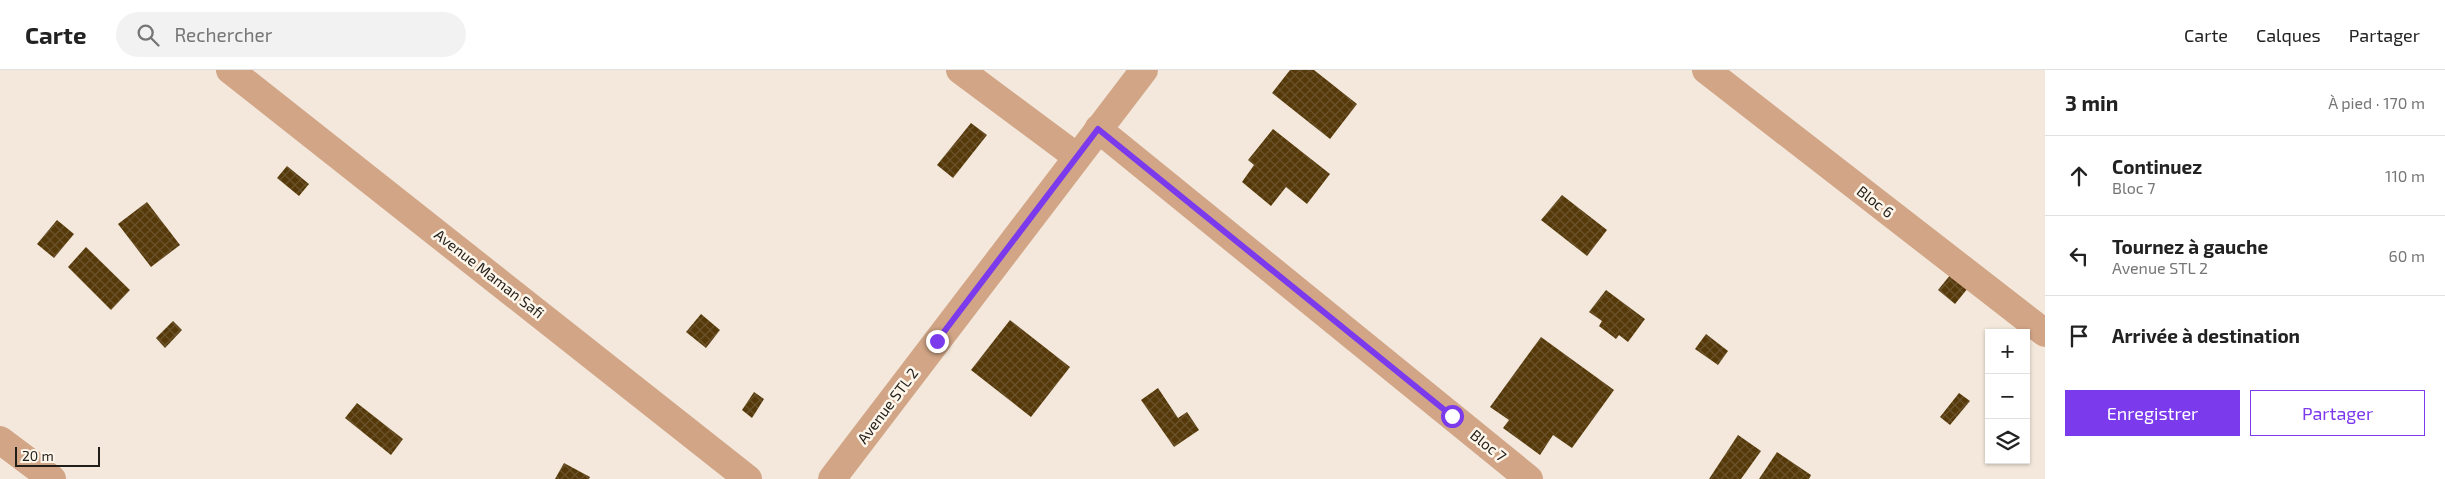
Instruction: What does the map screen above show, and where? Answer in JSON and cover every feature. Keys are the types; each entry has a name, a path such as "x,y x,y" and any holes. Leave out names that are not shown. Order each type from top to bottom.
{"street":[{"name":"Avenue Maman Safi","path":"230,70 748,479"},
{"path":"960,70 1077,157"},
{"name":"Avenue STL 2","path":"832,479 1144,70"},
{"name":"Bloc 6","path":"1706,70 2045,333"},
{"name":"Bloc 7","path":"1098,129 1529,479"},
{"path":"0,440 52,479"}],"building":[{"path":"1290,70 1314,70 1357,104 1330,139 1272,93"},
{"path":"971,123 987,135 953,178 937,165"},
{"path":"1273,129 1330,174 1307,204 1286,187 1271,206 1242,182 1254,165 1248,160"},
{"path":"287,166 309,184 299,196 277,178"},
{"path":"1562,195 1607,230 1587,256 1541,220"},
{"path":"147,202 180,245 151,267 118,224"},
{"path":"57,220 74,234 54,258 37,244"},
{"path":"86,247 130,290 111,310 68,267"},
{"path":"1951,274 1968,288 1955,304 1938,290"},
{"path":"1606,290 1645,319 1628,342 1619,335 1616,339 1599,326 1602,321 1589,312"},
{"path":"701,314 720,330 706,348 686,332"},
{"path":"1010,320 1070,367 1031,417 971,370"},
{"path":"173,321 182,330 165,348 156,338"},
{"path":"1706,334 1728,351 1718,365 1695,349"},
{"path":"1541,337 1614,390 1572,448 1553,435 1540,455 1503,428 1509,420 1490,407"},
{"path":"1158,388 1178,418 1187,412 1199,430 1174,447 1141,400"},
{"path":"754,392 764,399 752,418 742,410"},
{"path":"1959,393 1970,401 1950,425 1940,417"},
{"path":"357,403 403,439 391,455 345,418"},
{"path":"1738,435 1761,451 1741,479 1709,479"},
{"path":"1777,452 1811,475 1809,479 1759,479"},
{"path":"564,463 590,477 589,479 555,479"}],"route":[{"path":"937,341 1098,129 1452,416"}]}
